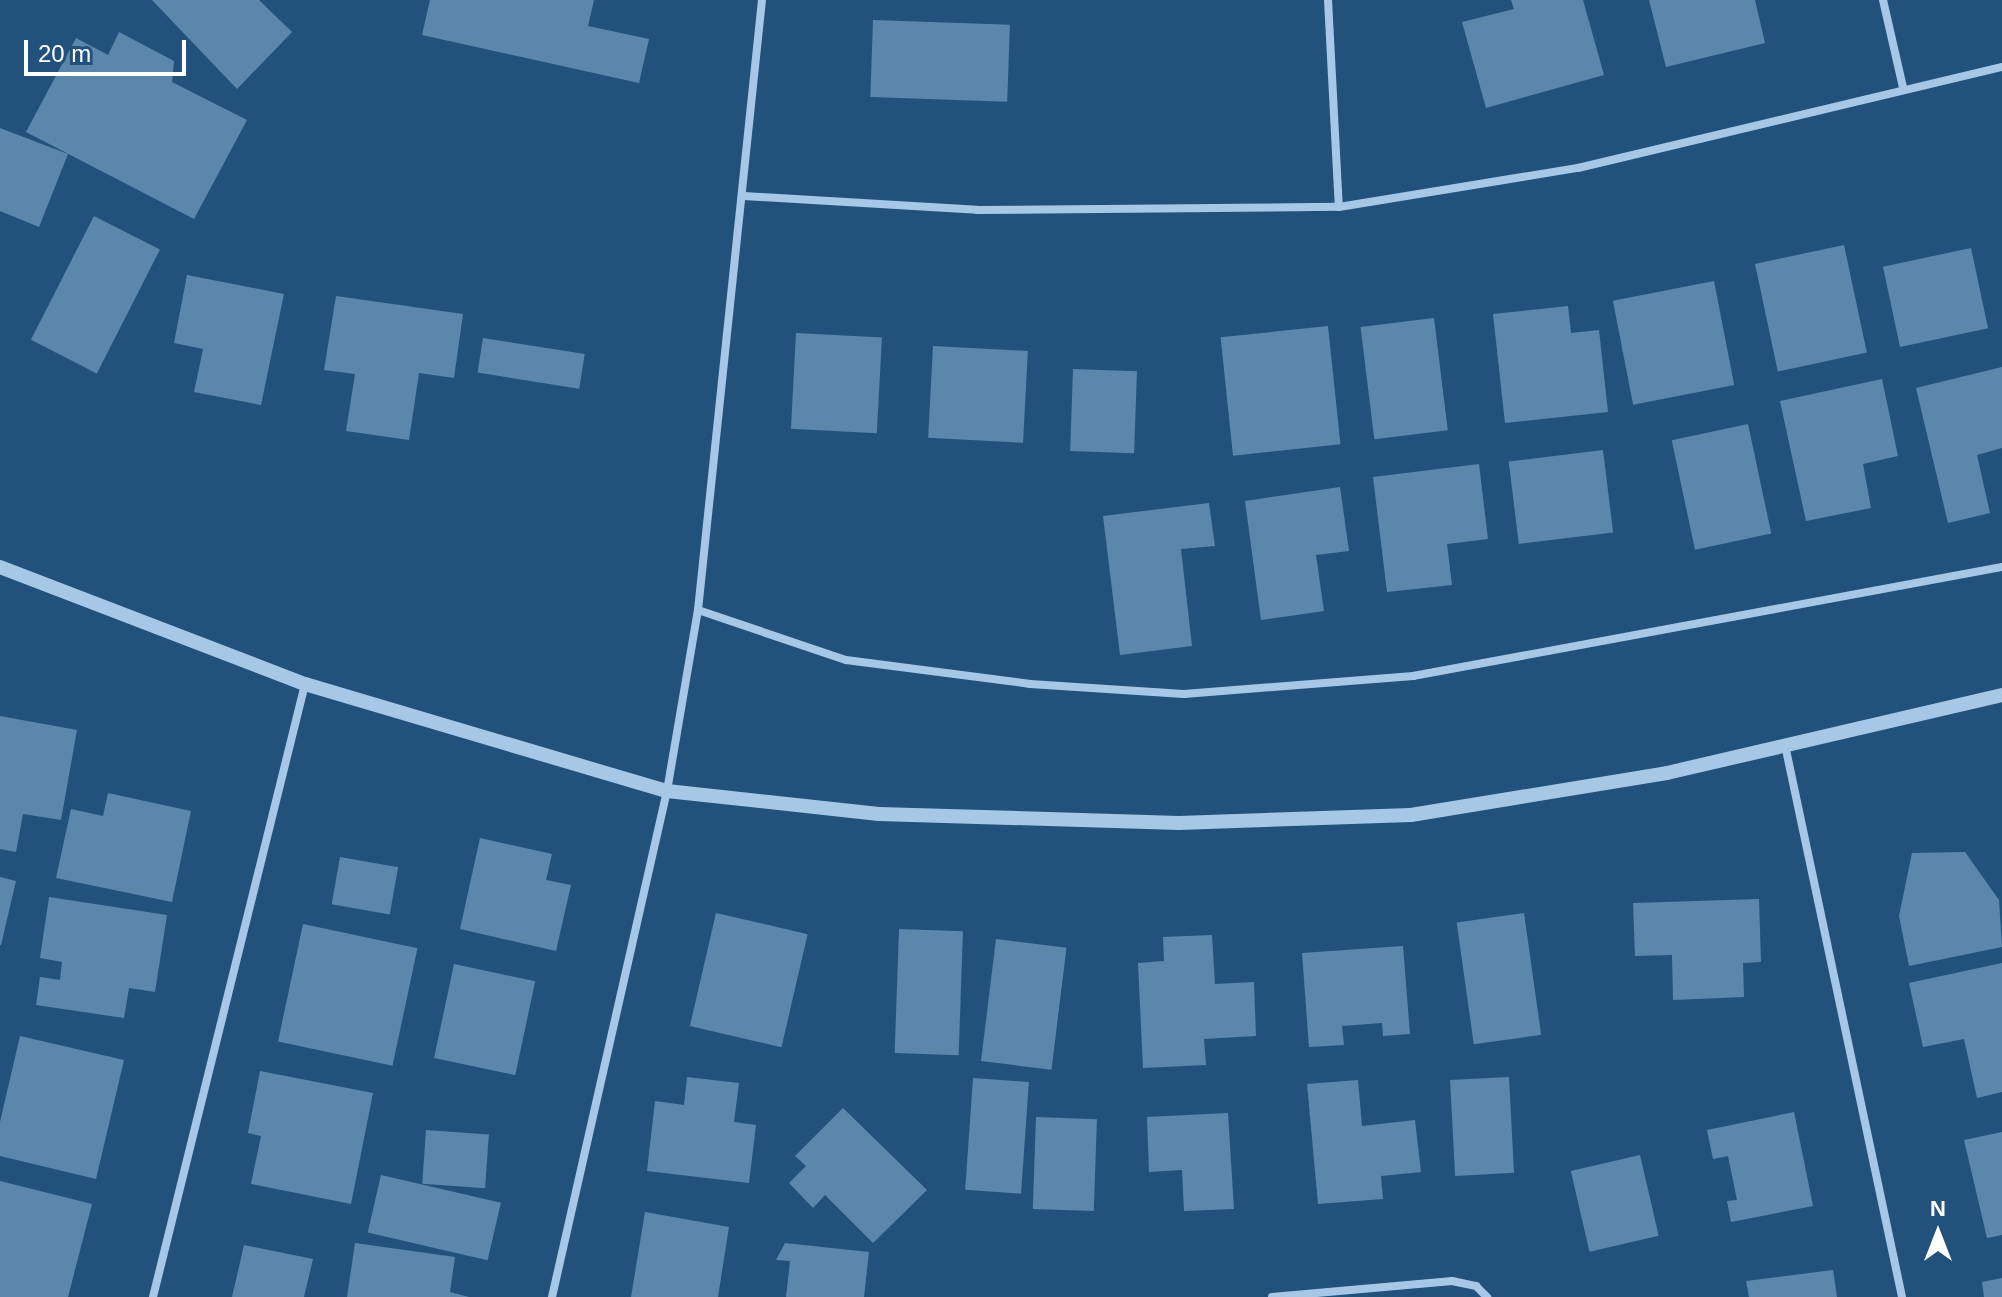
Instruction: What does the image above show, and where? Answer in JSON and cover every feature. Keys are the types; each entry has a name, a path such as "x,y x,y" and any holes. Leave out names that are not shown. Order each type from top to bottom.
{"street":[{"path":"552,1297 667,791 698,610 744,196 762,0"},
{"path":"1328,0 1339,207"},
{"path":"1883,0 1903,87"},
{"path":"744,196 977,210 1339,207 1578,168 1786,120 1903,87 2002,67"},
{"path":"0,567 305,684 667,791 879,814 1179,823 1411,815 1667,773 2002,695"},
{"path":"698,610 846,660 1030,684 1184,694 1413,676 2002,567"},
{"path":"153,1297 305,684"},
{"path":"1784,744 1902,1297"},
{"path":"1272,1297 1452,1281 1476,1286 1487,1297"}],"building":[{"path":"152,0 259,0 292,32 237,89"},
{"path":"430,0 594,0 588,26 649,39 639,83 422,35"},
{"path":"1511,0 1583,0 1604,75 1486,108 1462,22 1514,9"},
{"path":"1649,0 1755,0 1765,43 1666,67"},
{"path":"873,20 1010,25 1007,102 870,97"},
{"path":"119,32 174,61 172,82 247,120 194,219 26,132 76,38 108,55"},
{"path":"0,128 68,154 39,227 0,211"},
{"path":"94,216 160,250 97,373 31,340"},
{"path":"1844,245 1867,353 1778,372 1755,264"},
{"path":"1971,248 1988,328 1900,347 1883,267"},
{"path":"187,275 284,294 261,405 194,392 203,349 174,343"},
{"path":"1714,281 1734,385 1633,405 1613,301"},
{"path":"336,296 463,314 454,378 419,373 409,440 346,431 355,374 324,370"},
{"path":"1568,306 1571,333 1599,330 1608,412 1505,423 1493,314"},
{"path":"1434,318 1448,430 1374,439 1361,327"},
{"path":"1328,326 1340,444 1233,456 1221,337"},
{"path":"796,333 882,338 877,433 791,429"},
{"path":"483,338 585,354 579,389 478,373"},
{"path":"933,346 1028,351 1023,443 928,438"},
{"path":"2002,367 2002,448 1977,455 1990,513 1948,523 1916,388"},
{"path":"1073,369 1137,371 1134,453 1070,451"},
{"path":"1882,379 1898,456 1863,464 1871,508 1806,521 1780,401"},
{"path":"1748,424 1771,534 1695,550 1672,440"},
{"path":"1603,450 1613,532 1519,544 1509,462"},
{"path":"1479,464 1488,539 1447,544 1452,585 1387,592 1373,477"},
{"path":"1340,487 1349,551 1316,555 1324,611 1261,620 1245,501"},
{"path":"1209,503 1215,546 1181,549 1192,646 1120,655 1103,516"},
{"path":"0,716 77,730 61,820 23,814 16,852 0,849"},
{"path":"108,793 191,811 172,902 56,878 71,809 103,816"},
{"path":"480,838 552,854 546,880 571,885 556,951 460,929"},
{"path":"1965,852 1999,900 2002,947 1909,966 1899,916 1912,853"},
{"path":"340,857 398,867 390,915 332,904"},
{"path":"0,877 16,881 1,945 0,945"},
{"path":"49,897 167,915 155,992 129,988 124,1018 36,1005 40,977 60,980 62,962 40,958"},
{"path":"1759,899 1761,962 1743,963 1744,997 1673,1000 1672,955 1635,956 1633,903"},
{"path":"716,913 808,934 781,1047 690,1026"},
{"path":"1524,913 1541,1035 1474,1044 1457,922"},
{"path":"303,924 417,948 392,1066 278,1041"},
{"path":"899,929 963,931 959,1055 895,1053"},
{"path":"1212,935 1215,984 1254,982 1256,1036 1204,1039 1206,1065 1143,1068 1138,963 1164,961 1163,937"},
{"path":"996,939 1066,948 1051,1070 981,1061"},
{"path":"1403,946 1410,1034 1383,1036 1382,1023 1342,1026 1344,1045 1309,1047 1302,953"},
{"path":"2002,963 2002,1092 1977,1098 1964,1039 1923,1047 1909,983"},
{"path":"454,964 535,981 515,1075 434,1058"},
{"path":"20,1036 124,1060 96,1179 0,1156 0,1122"},
{"path":"260,1071 373,1093 351,1204 251,1184 261,1136 248,1133"},
{"path":"687,1077 739,1083 734,1122 756,1125 749,1183 647,1171 655,1101 684,1105"},
{"path":"1509,1077 1514,1173 1455,1176 1450,1080"},
{"path":"973,1078 1029,1082 1021,1194 965,1190"},
{"path":"1358,1080 1362,1126 1415,1120 1421,1172 1381,1176 1383,1199 1318,1204 1307,1084"},
{"path":"843,1108 927,1190 873,1243 825,1195 813,1208 789,1183 806,1166 795,1156"},
{"path":"1794,1112 1813,1206 1731,1222 1727,1201 1737,1200 1728,1156 1713,1159 1707,1130"},
{"path":"1228,1113 1234,1209 1184,1211 1182,1170 1149,1172 1147,1117"},
{"path":"1036,1117 1097,1119 1094,1211 1033,1209"},
{"path":"426,1130 489,1134 485,1188 422,1184"},
{"path":"2002,1132 2002,1235 1987,1238 1964,1140"},
{"path":"1640,1155 1659,1236 1589,1252 1571,1171"},
{"path":"381,1175 501,1203 488,1260 368,1232"},
{"path":"0,1181 92,1204 68,1297 0,1297"},
{"path":"645,1212 729,1227 718,1297 631,1297"},
{"path":"355,1243 455,1257 450,1292 469,1297 347,1297"},
{"path":"785,1243 869,1252 864,1297 786,1297 790,1261 776,1260"},
{"path":"244,1245 313,1259 304,1297 232,1297"},
{"path":"1833,1270 1837,1297 1749,1297 1746,1281"},
{"path":"2002,1278 2002,1297 1984,1297 1982,1282"}]}
